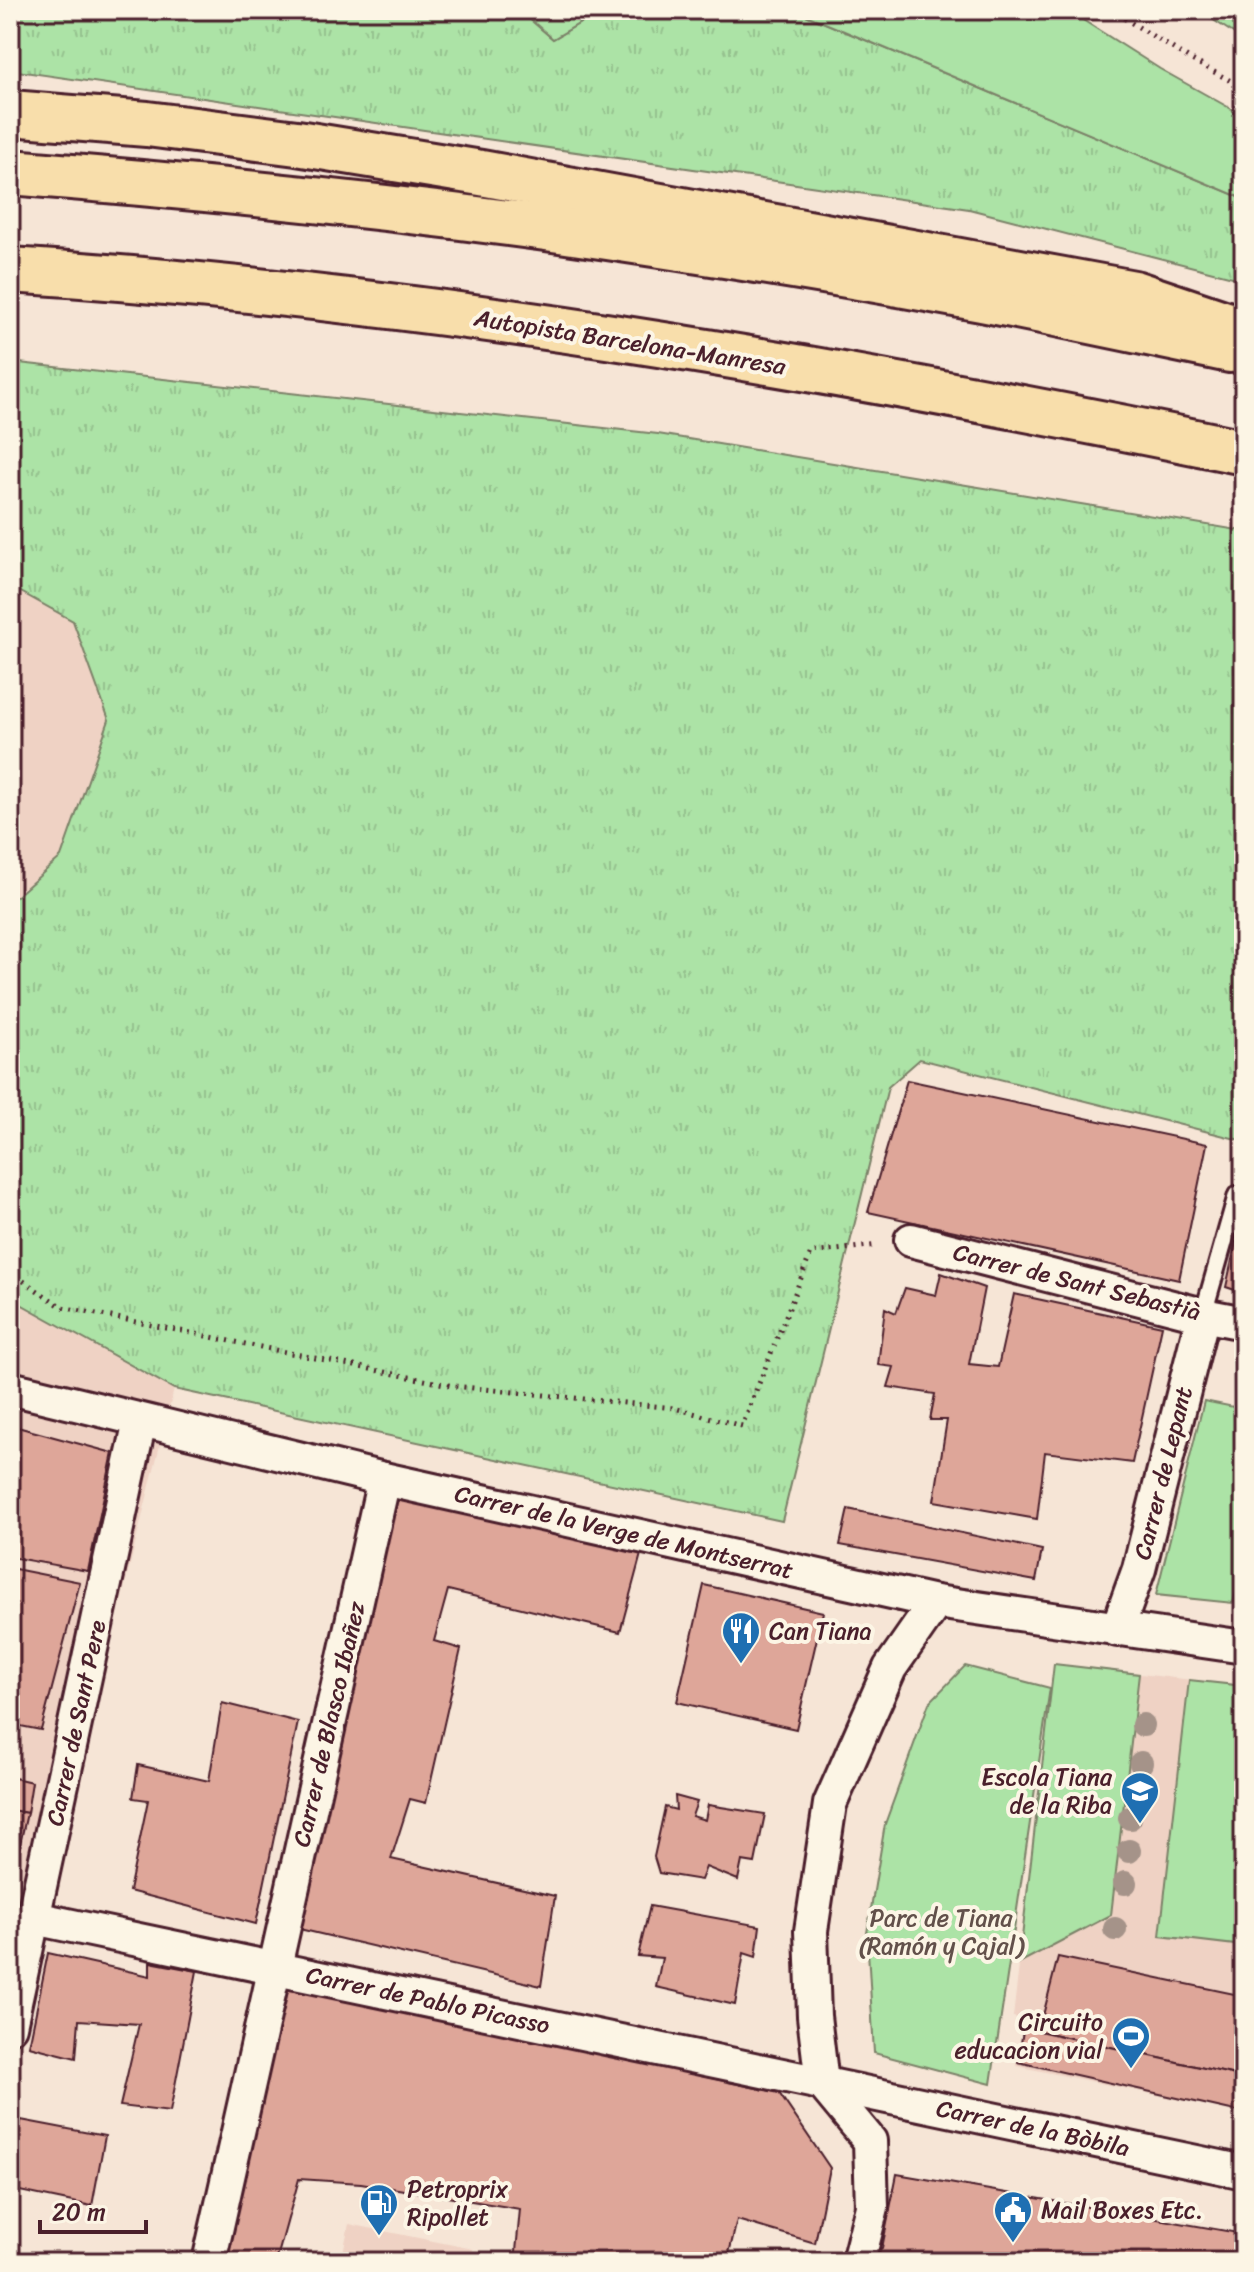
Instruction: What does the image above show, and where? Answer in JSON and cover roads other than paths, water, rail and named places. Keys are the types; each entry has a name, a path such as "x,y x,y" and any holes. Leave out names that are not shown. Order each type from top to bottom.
{"highway":[{"path":"10,113 147,124 297,143 481,173 1134,293 1244,330"},
{"path":"10,172 286,197 546,228 726,255 980,299 1244,353"},
{"name":"Autopista Barcelona-Manresa","path":"10,270 320,298 580,332 852,376 1244,452"}],"street":[{"name":"Carrer de Sant Sebastià","path":"911,1240 1244,1323"},
{"name":"Carrer de Lepant","path":"1117,1630 1139,1569 1203,1315"},
{"name":"Carrer de la Verge de Montserrat","path":"18,1386 140,1421 384,1479 936,1602 1244,1647"},
{"name":"Carrer de Sant Pere","path":"10,2026 140,1421"},
{"name":"Carrer de Blasco Ibañez","path":"209,2262 384,1479"},
{"path":"858,2262 872,2207 870,2141 822,2083 814,2016 811,1931 830,1804 890,1668 936,1602"},
{"name":"Carrer de Pablo Picasso","path":"34,1918 822,2083"},
{"name":"Carrer de la Bòbila","path":"822,2083 1244,2172"}],"lane":[{"path":"1203,1315 1237,1195"}],"place":[{"name":"Can Tiana","path":"741,1665"},
{"name":"Escola Tiana de la Riba","path":"1140,1825"},
{"name":"Circuito educacion vial","path":"1131,2070"},
{"name":"Petroprix Ripollet","path":"379,2237"},
{"name":"Mail Boxes Etc.","path":"1013,2244"}],"park label":[{"name":"Parc de Tiana (Ramón y Cajal)","path":"941,1932"}]}
